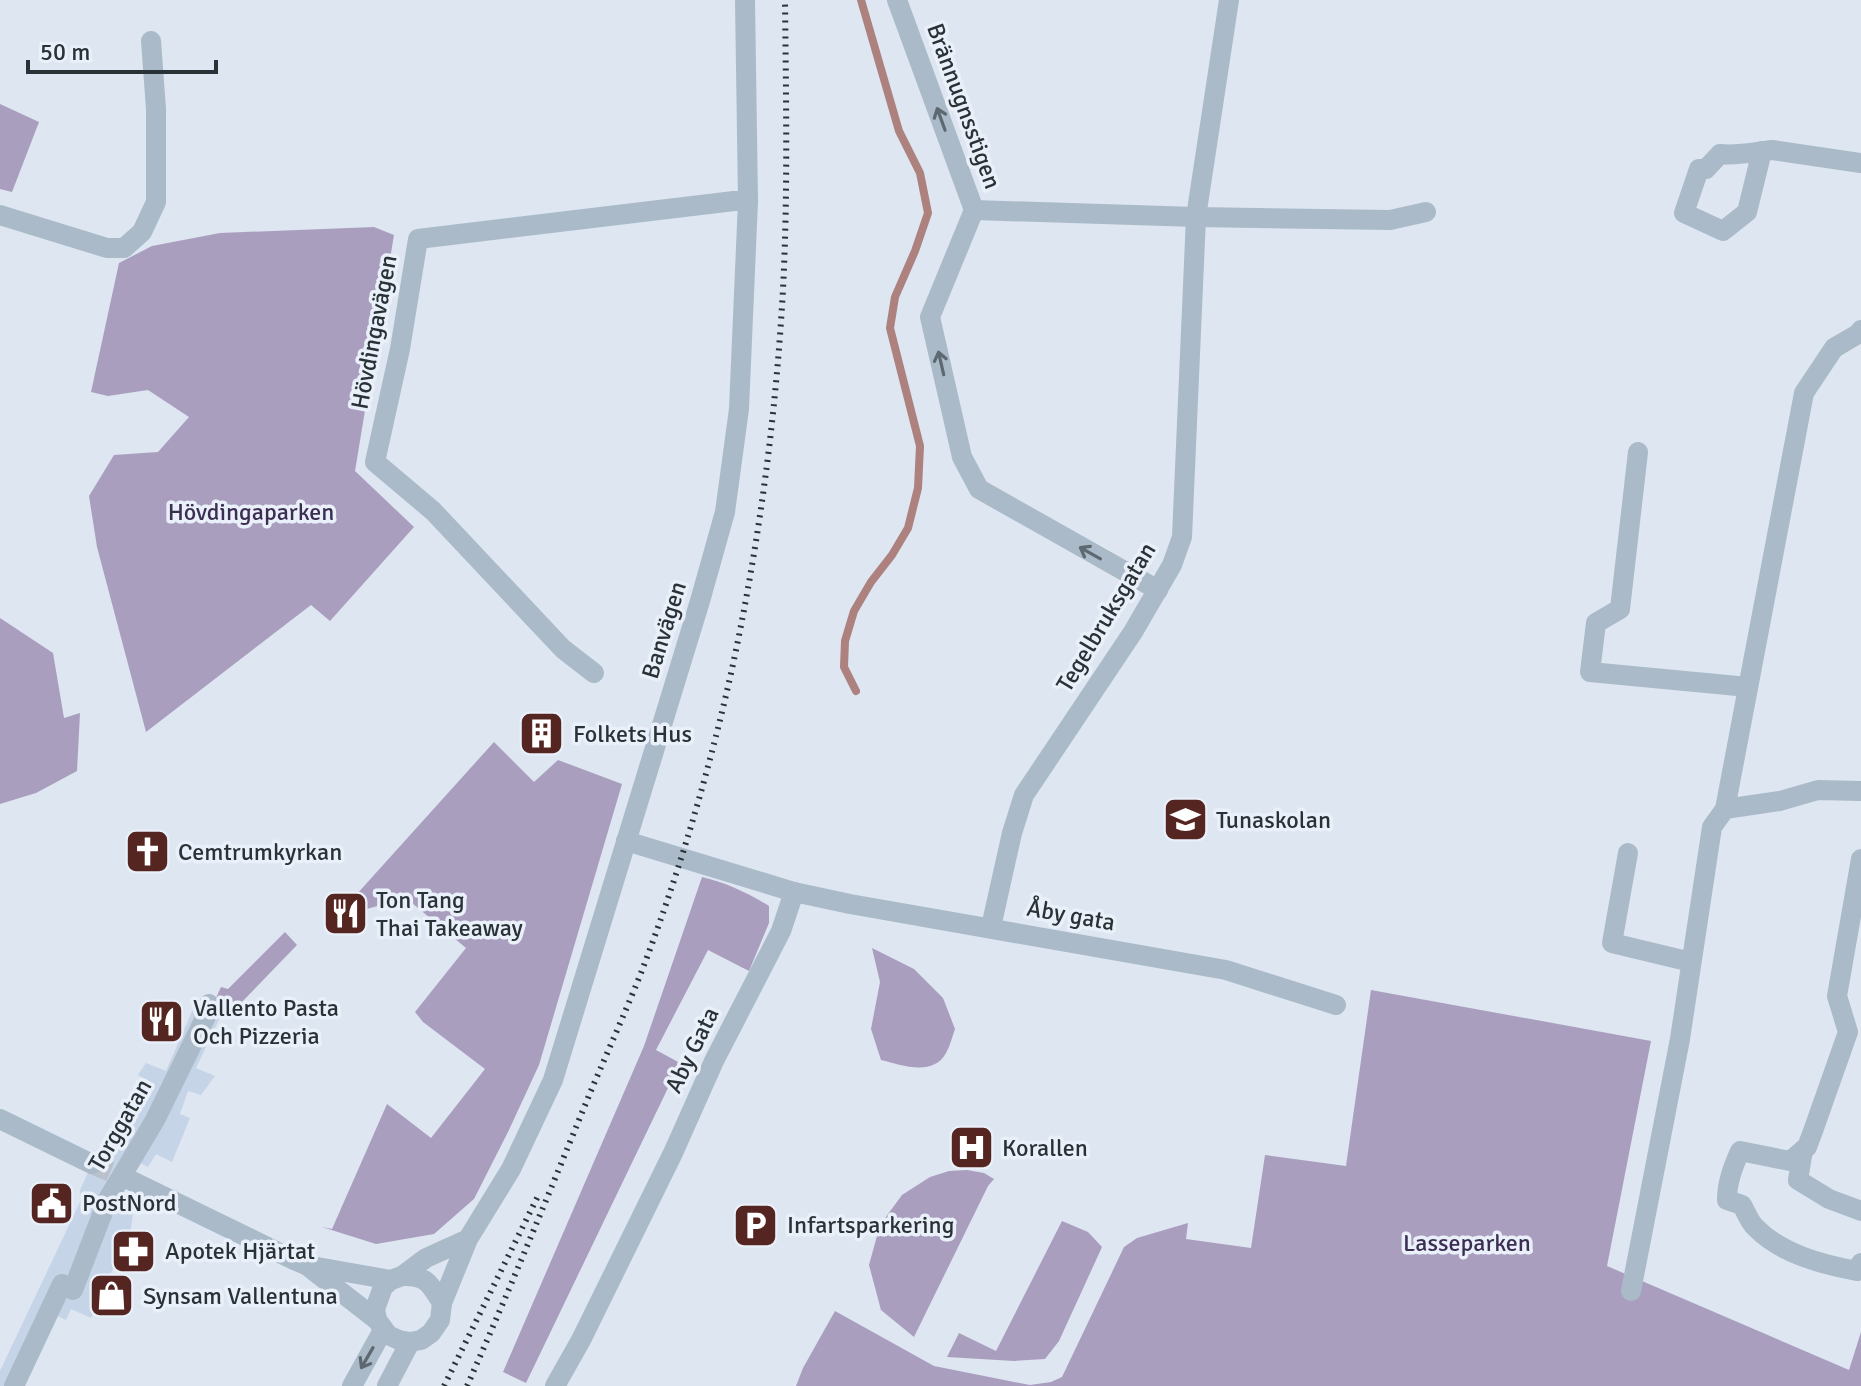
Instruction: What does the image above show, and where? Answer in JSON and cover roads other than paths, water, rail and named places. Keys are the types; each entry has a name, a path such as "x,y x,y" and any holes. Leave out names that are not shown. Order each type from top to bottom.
{"street":[{"name":"Banvägen","path":"387,1386 410,1342 421,1340 431,1333 440,1320 442,1303 468,1239 511,1169 553,1080 725,512 739,409 748,201 745,0"},
{"name":"Brännugnsstigen","path":"897,0 974,210 930,317 962,457 979,489 1158,590"},
{"name":"Tegelbruksgatan","path":"991,927 1012,833 1024,795 1133,632 1172,565 1182,537 1196,217 1229,0"},
{"path":"0,215 107,248 124,248 142,232 156,202 156,109 151,41"},
{"path":"1762,151 1747,212 1723,231 1684,213 1699,169 1706,169 1720,154 1772,150 1861,163"},
{"name":"Hövdingavägen","path":"594,673 563,649 433,511 375,462 402,341 418,239 748,201"},
{"path":"974,210 1390,220 1426,212"},
{"path":"1631,1291 1680,1039 1712,827 1725,809 1804,393 1834,348 1861,330"},
{"path":"1638,452 1620,609 1596,623 1590,672 1748,687"},
{"path":"1725,809 1780,801 1818,790 1861,791"},
{"path":"626,841 794,892"},
{"path":"1628,853 1612,943 1691,962"},
{"path":"1861,859 1837,996 1848,1032 1807,1147 1790,1161 1740,1151 1727,1191 1727,1200 1742,1205 1753,1225 1794,1254 1857,1271 1861,1263"},
{"name":"Åby gata","path":"794,892 1226,970 1336,1005"},
{"name":"Aby Gata","path":"555,1386 581,1340 673,1153 714,1061 781,931 794,892"},
{"name":"Torggatan","path":"14,1386 62,1284 73,1290 108,1199 167,1096 208,1012 209,1004"},
{"path":"0,1119 92,1164"},
{"path":"1803,1150 1798,1180 1829,1199 1861,1211"},
{"path":"130,1180 306,1265 399,1340 410,1342"},
{"path":"352,1386 380,1325 375,1309 383,1287 426,1258 468,1239"},
{"path":"306,1265 397,1278 414,1276 430,1283 442,1303"}],"waterway":[{"path":"856,691 844,667 845,641 854,611 908,528 918,488 920,446 890,328 895,297 928,213 920,173 899,131 861,0"}],"tunnel":[{"path":"92,1164 130,1180"}],"railway":[{"path":"467,1386 655,936 692,822 732,669 758,527 780,337 786,217 785,0"},
{"path":"444,1386 538,1196"}],"place":[{"name":"Folkets Hus","path":"542,734"},
{"name":"Tunaskolan","path":"1185,820"},
{"name":"Cemtrumkyrkan","path":"147,852"},
{"name":"Ton Tang Thai Takeaway","path":"345,914"},
{"name":"Vallento Pasta Och Pizzeria","path":"162,1022"},
{"name":"Korallen","path":"971,1148"},
{"name":"PostNord","path":"51,1203"},
{"name":"Infartsparkering","path":"756,1225"},
{"name":"Apotek Hjärtat","path":"134,1251"},
{"name":"Synsam Vallentuna","path":"112,1296"}],"park label":[{"name":"Hövdingaparken","path":"251,512"},
{"name":"Lasseparken","path":"1467,1243"}]}
